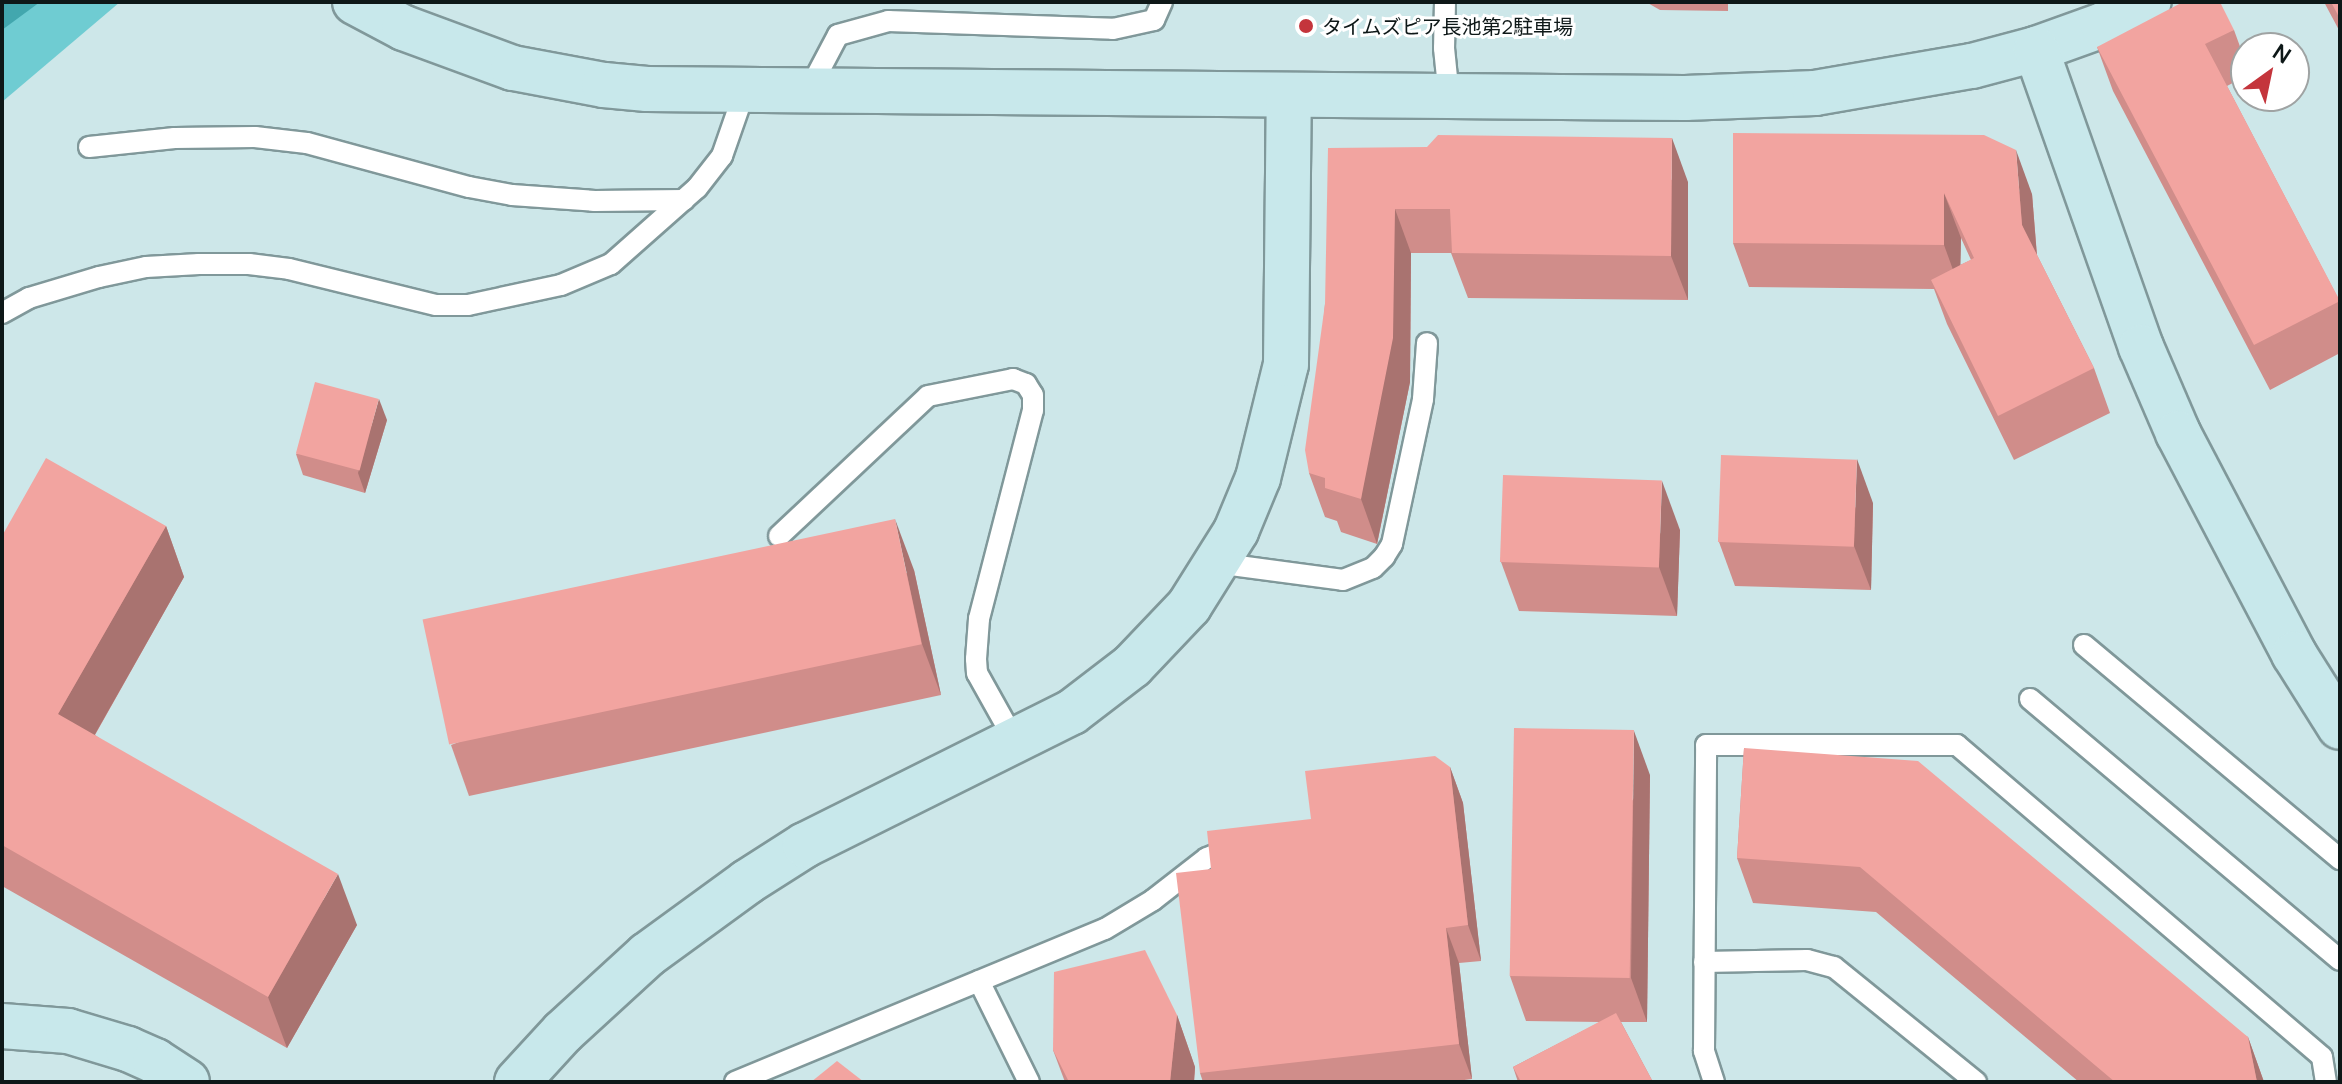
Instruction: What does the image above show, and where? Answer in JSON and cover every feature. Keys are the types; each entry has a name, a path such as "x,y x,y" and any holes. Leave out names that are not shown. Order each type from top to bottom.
{"street":[{"path":"355,2 404,28 513,68 604,85 745,90 1685,98 1815,93 1878,85 2036,49 2103,25 2149,2"},
{"path":"2036,49 2135,333 2178,433 2294,654 2340,727"},
{"path":"517,1082 563,1032 647,955 747,882 805,845 1072,712 1114,683 1189,606 1236,531 1258,478 1286,364 1289,95"},
{"path":"2,1026 68,1031 128,1049 155,1061 187,1082"}],"lane":[{"path":"809,90 838,35 888,21 1113,29 1154,20 1162,2"},
{"path":"1445,2 1449,97"},
{"path":"2,313 29,298 99,277 146,267 199,264 249,264 289,269 436,305 468,305 561,285 611,264 684,200 722,156 745,90"},
{"path":"89,147 175,138 255,137 307,143 469,187 512,195 595,201 684,200"},
{"path":"1216,563 1343,580 1373,568 1384,557 1392,544 1417,429 1427,343"},
{"path":"779,536 928,396 1013,379 1026,384 1033,395 1033,410 979,619 976,659 977,673 1015,741"},
{"path":"2084,645 2340,859"},
{"path":"2030,699 2340,960"},
{"path":"1714,1082 1704,1051 1706,745 1957,745 2322,1057 2326,1082"},
{"path":"735,1082 1105,929 1153,900 1207,858 1232,847 1263,841"},
{"path":"1704,962 1807,960 1834,967 1976,1082"},
{"path":"979,981 1029,1082"}],"shaded area":[{"path":"2,2 120,2 2,102"},
{"path":"2,2 40,2 2,30"}],"building":[{"path":"2183,2 2220,2 2234,30 2205,44 2230,92 2230,112 2241,112 2340,301 2254,345 2097,47"},
{"path":"2331,2 2340,2 2340,19"},
{"path":"1733,133 1984,135 2016,150 2022,225 2094,368 1998,416 1931,280 1974,258 1944,193 1944,245 1733,243"},
{"path":"1438,135 1672,138 1671,256 1452,253 1450,209 1395,209 1393,338 1361,499 1325,488 1325,478 1309,473 1305,450 1325,304 1328,148 1427,147"},
{"path":"315,382 379,399 360,471 296,453"},
{"path":"1721,455 1857,460 1854,547 1718,542"},
{"path":"46,458 166,526 58,714 338,874 268,997 2,845 2,536"},
{"path":"1503,475 1662,481 1659,567 1500,562"},
{"path":"895,519 922,644 449,745 423,619"},
{"path":"1514,728 1634,730 1630,978 1510,976"},
{"path":"1744,748 1918,761 2248,1037 2257,1082 2115,1082 1860,867 1737,858"},
{"path":"1435,756 1450,767 1468,925 1446,928 1459,1044 1200,1073 1176,873 1211,869 1207,831 1311,819 1305,771"},
{"path":"1145,950 1177,1015 1170,1082 1069,1082 1053,1050 1054,972"},
{"path":"1616,1013 1653,1082 1521,1082 1513,1067"},
{"path":"837,1061 864,1082 811,1082"}],"place":[{"name":"タイムズピア長池第2駐車場","path":"1306,26"}]}
